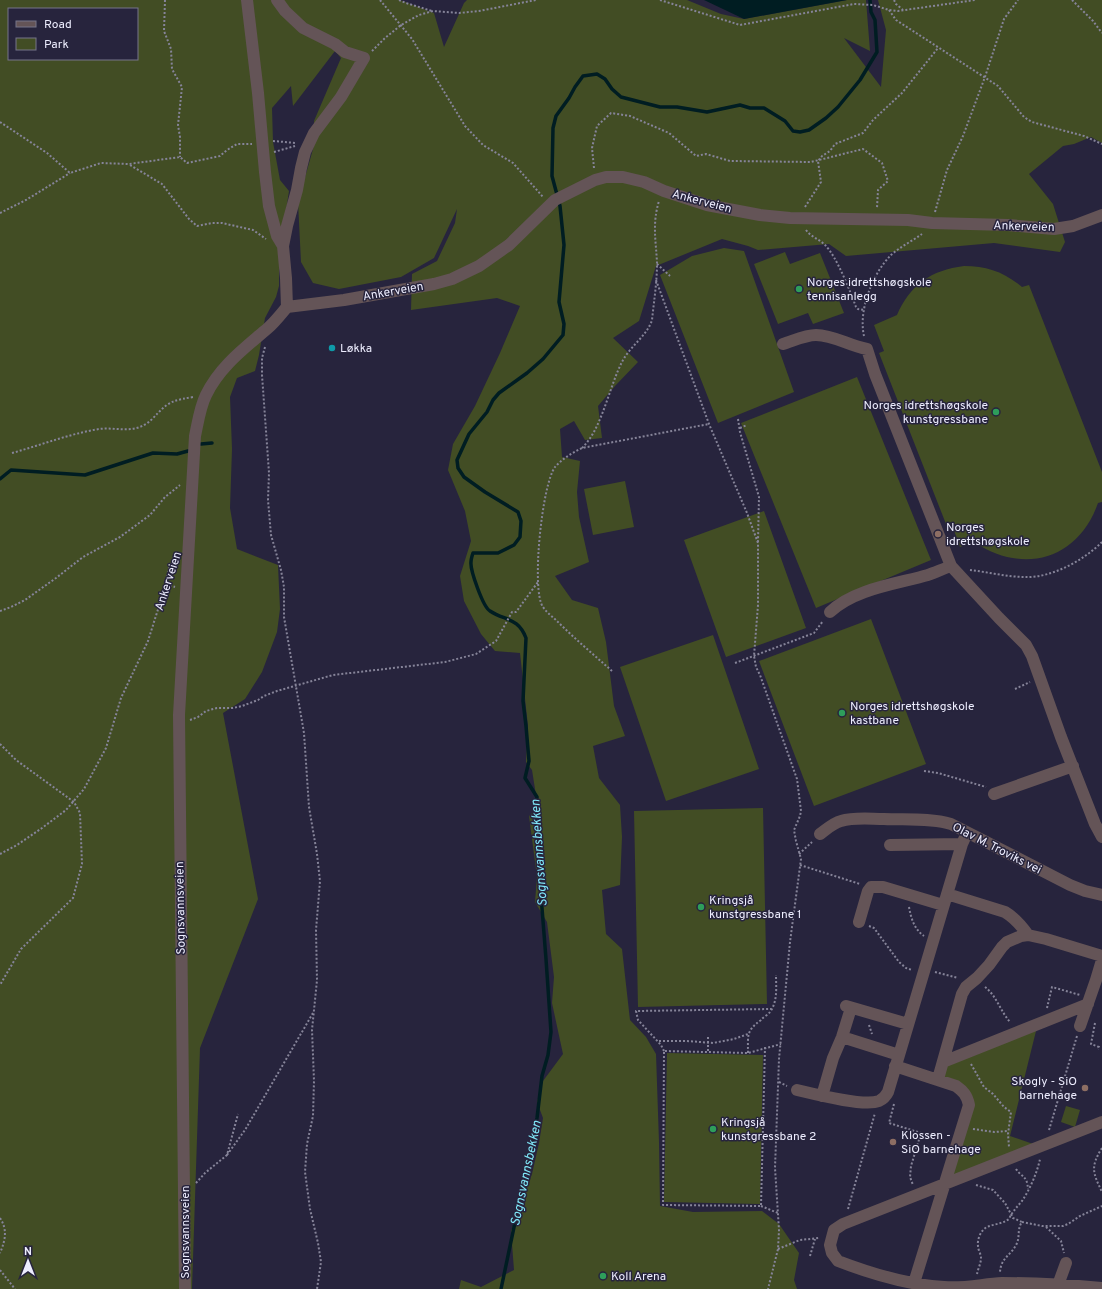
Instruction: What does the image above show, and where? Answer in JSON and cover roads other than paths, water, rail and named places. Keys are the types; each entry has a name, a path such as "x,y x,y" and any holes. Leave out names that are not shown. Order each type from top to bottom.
{"street":[{"path":"246,0 272,220 277,236 283,246"},
{"path":"277,0 285,11 303,28 335,44 344,52 364,58 341,97 321,122 308,145 301,168 283,246 287,307"},
{"name":"Ankerveien","path":"287,307 344,300 434,284 452,279 479,266 509,245 555,200 595,180 606,177 622,177 644,182 664,191 707,205 760,214 802,218 908,220 932,223 1054,228 1073,226 1102,215"},
{"name":"Sognsvannsveien","path":"185,1289 179,723 195,436 200,412 206,395 218,375 227,364 270,327 287,307"},
{"path":"783,344 816,335 829,337 859,348 867,349 878,381 952,568 1026,645 1032,656 1095,824 1102,837"},
{"path":"830,612 837,605 879,588 952,568"},
{"path":"997,793 1073,766"},
{"name":"Olav M. Troviks vei","path":"820,834 842,820 856,818 937,821 951,824 1070,885 1085,891 1102,895"},
{"path":"797,1090 822,1096 865,1102 878,1101 885,1096 890,1086 962,844 967,833"},
{"path":"890,845 962,844"},
{"path":"859,922 868,891 871,887 883,887 908,894 1005,912 1013,917 1028,935"},
{"path":"938,1079 962,994 966,987 989,965 1007,942 1028,935 1102,956"},
{"path":"1080,1026 1089,1001 1098,987 1102,960"},
{"path":"943,1062 1043,1022 1089,1001"},
{"path":"822,1096 833,1058 842,1038 848,1007 908,1024"},
{"path":"842,1038 877,1048 897,1060 956,1086 962,1090 967,1098 969,1105 914,1283"},
{"path":"1102,1122 843,1224 834,1230 830,1248 838,1261 897,1280 945,1288 1001,1283 1102,1288"},
{"path":"1058,1285 1066,1263"}],"waterway":[{"name":"Sognsvannsbekken","path":"501,1289 537,1118 542,1076 548,1055 551,1032 539,870 536,818 537,797 525,778 529,761 523,701 526,638 519,626 511,620 496,614 487,608 478,588 471,566 473,553 498,553 514,545 520,537 521,521 518,512 464,477 458,468 457,460 469,434 487,412 493,400 499,393 527,373 543,359 563,335 564,324 559,302 564,245 560,206 552,176 553,128 556,116 583,76 597,74 605,79 612,89 621,97 660,107 677,107 707,112 740,105 750,108 764,108 785,121 793,131 800,132 809,130 838,107 860,80 877,52 875,20 871,12 870,0"},
{"path":"201,444 212,443"},
{"path":"0,479 11,470 85,475 153,453 177,454 188,451"}],"place":[{"name":"Norges idrettshøgskole tennisanlegg","path":"799,289"},
{"name":"Løkka","path":"332,348"},
{"name":"Norges idrettshøgskole kunstgressbane","path":"996,412"},
{"name":"Norges idrettshøgskole","path":"938,534"},
{"name":"Norges idrettshøgskole kastbane","path":"842,713"},
{"name":"Kringsjå kunstgressbane 1","path":"701,907"},
{"name":"Skogly - SiO barnehage","path":"1085,1088"},
{"name":"Kringsjå kunstgressbane 2","path":"713,1129"},
{"name":"Klossen - SiO barnehage","path":"893,1142"},
{"name":"Koll Arena","path":"603,1276"}]}
